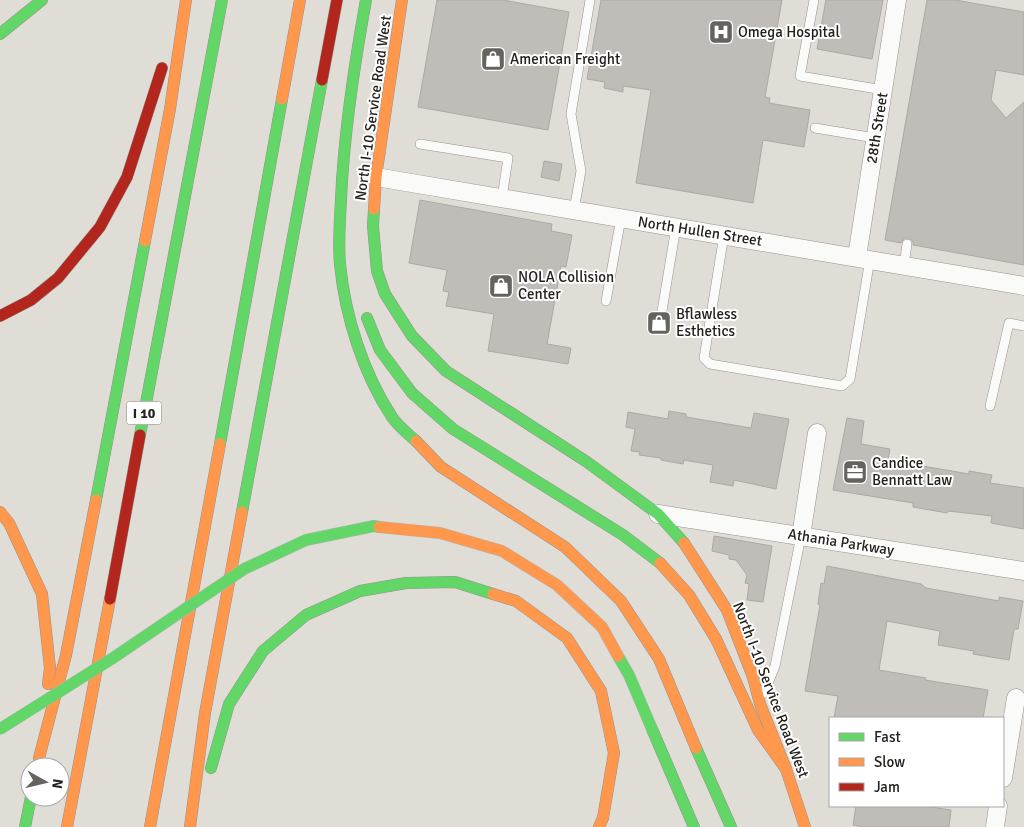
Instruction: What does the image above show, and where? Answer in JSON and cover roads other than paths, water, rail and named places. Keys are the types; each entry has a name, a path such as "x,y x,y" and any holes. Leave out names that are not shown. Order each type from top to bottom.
{"main road":[{"path":"0,34 42,0"},
{"path":"0,316 31,300 58,278 100,227 127,177 185,0"},
{"path":"39,757 66,655 168,119 185,0"},
{"name":"I 10","path":"67,827 222,0"},
{"path":"150,827 300,0"},
{"path":"190,827 205,713 337,0"},
{"path":"366,0 351,83 340,221 340,263 354,333 370,376 393,418 440,467 565,547 621,601 659,659 692,740 731,827"},
{"name":"North I-10 Service Road West","path":"402,0 376,177 374,226 377,271 385,294 412,336 446,370 587,462 658,514 685,544 727,610 760,704 786,769 805,827"},
{"path":"340,263 354,283"},
{"path":"361,305 380,350 412,393 453,429 622,535 660,563 690,596 716,640 758,730 786,769"},
{"path":"0,512 9,523 42,594 50,668 39,757"},
{"path":"0,730 113,658 244,569 306,540 374,526 440,533 502,551 556,585 602,627 629,675 694,827"},
{"path":"194,827 229,704 263,651 306,615 360,591 406,583 455,582 516,601 567,638 601,691 614,753 604,818 598,827"},
{"path":"26,827 29,807"}],"street":[{"name":"28th Street","path":"864,258 875,138 897,0"},
{"name":"North Hullen Street","path":"376,177 1024,286"},
{"path":"801,536 817,433"},
{"name":"Athania Parkway","path":"658,514 1024,571"},
{"path":"1004,772 1016,698"},
{"path":"995,827 998,807"}],"lane":[{"path":"574,210 581,170 571,114 590,0"},
{"path":"814,0 800,76 883,90"},
{"path":"815,128 875,138"},
{"path":"420,144 508,158 502,198"},
{"path":"606,301 620,218"},
{"path":"662,311 676,227"},
{"path":"724,235 704,358 710,364 842,386 850,379 864,258"},
{"path":"904,265 908,244"},
{"path":"990,406 1008,323 1024,326"},
{"path":"760,704 775,666 801,536"}],"place":[{"name":"Omega Hospital","path":"721,32"},
{"name":"American Freight","path":"493,59"},
{"name":"NOLA Collision Center","path":"501,286"},
{"name":"Bflawless Esthetics","path":"659,323"},
{"name":"Candice Bennatt Law","path":"855,472"}]}
